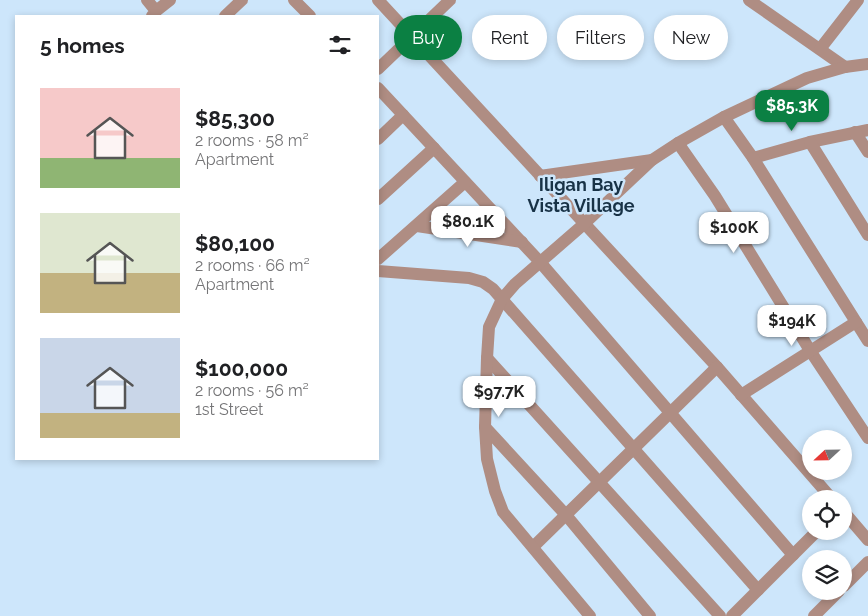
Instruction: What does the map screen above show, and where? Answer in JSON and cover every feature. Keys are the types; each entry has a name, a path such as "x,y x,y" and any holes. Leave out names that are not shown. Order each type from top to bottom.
{"street":[{"path":"147,0 154,14 170,0"},
{"path":"226,15 242,0"},
{"path":"378,0 394,17"},
{"path":"749,0 845,67"},
{"path":"434,15 448,1"},
{"path":"820,49 854,1"},
{"path":"379,68 394,54"},
{"path":"433,60 717,367 824,490"},
{"path":"590,616 503,512 487,459 485,427 489,327 502,299 515,284 584,224 652,160 678,143 724,116 788,86 845,67 868,64"},
{"path":"379,89 540,262 793,555"},
{"path":"379,138 403,115"},
{"path":"724,116 753,158 868,341"},
{"path":"753,158 810,142 862,131 868,152"},
{"path":"810,142 868,234"},
{"path":"678,143 715,196 811,352 868,438"},
{"path":"379,198 434,148"},
{"path":"540,176 652,160"},
{"path":"379,258 466,182"},
{"path":"417,226 522,242"},
{"path":"379,270 469,278 483,282 493,289 635,448 758,590"},
{"path":"741,395 856,322"},
{"path":"487,358 720,616"},
{"path":"533,548 717,367"},
{"path":"485,427 566,515 650,616"},
{"path":"852,521 868,540"},
{"path":"732,616 808,540"},
{"path":"852,578 868,562"},
{"path":"814,616 830,600"}],"district":[{"name":"Iligan Bay Vista Village","path":"581,194"}]}
